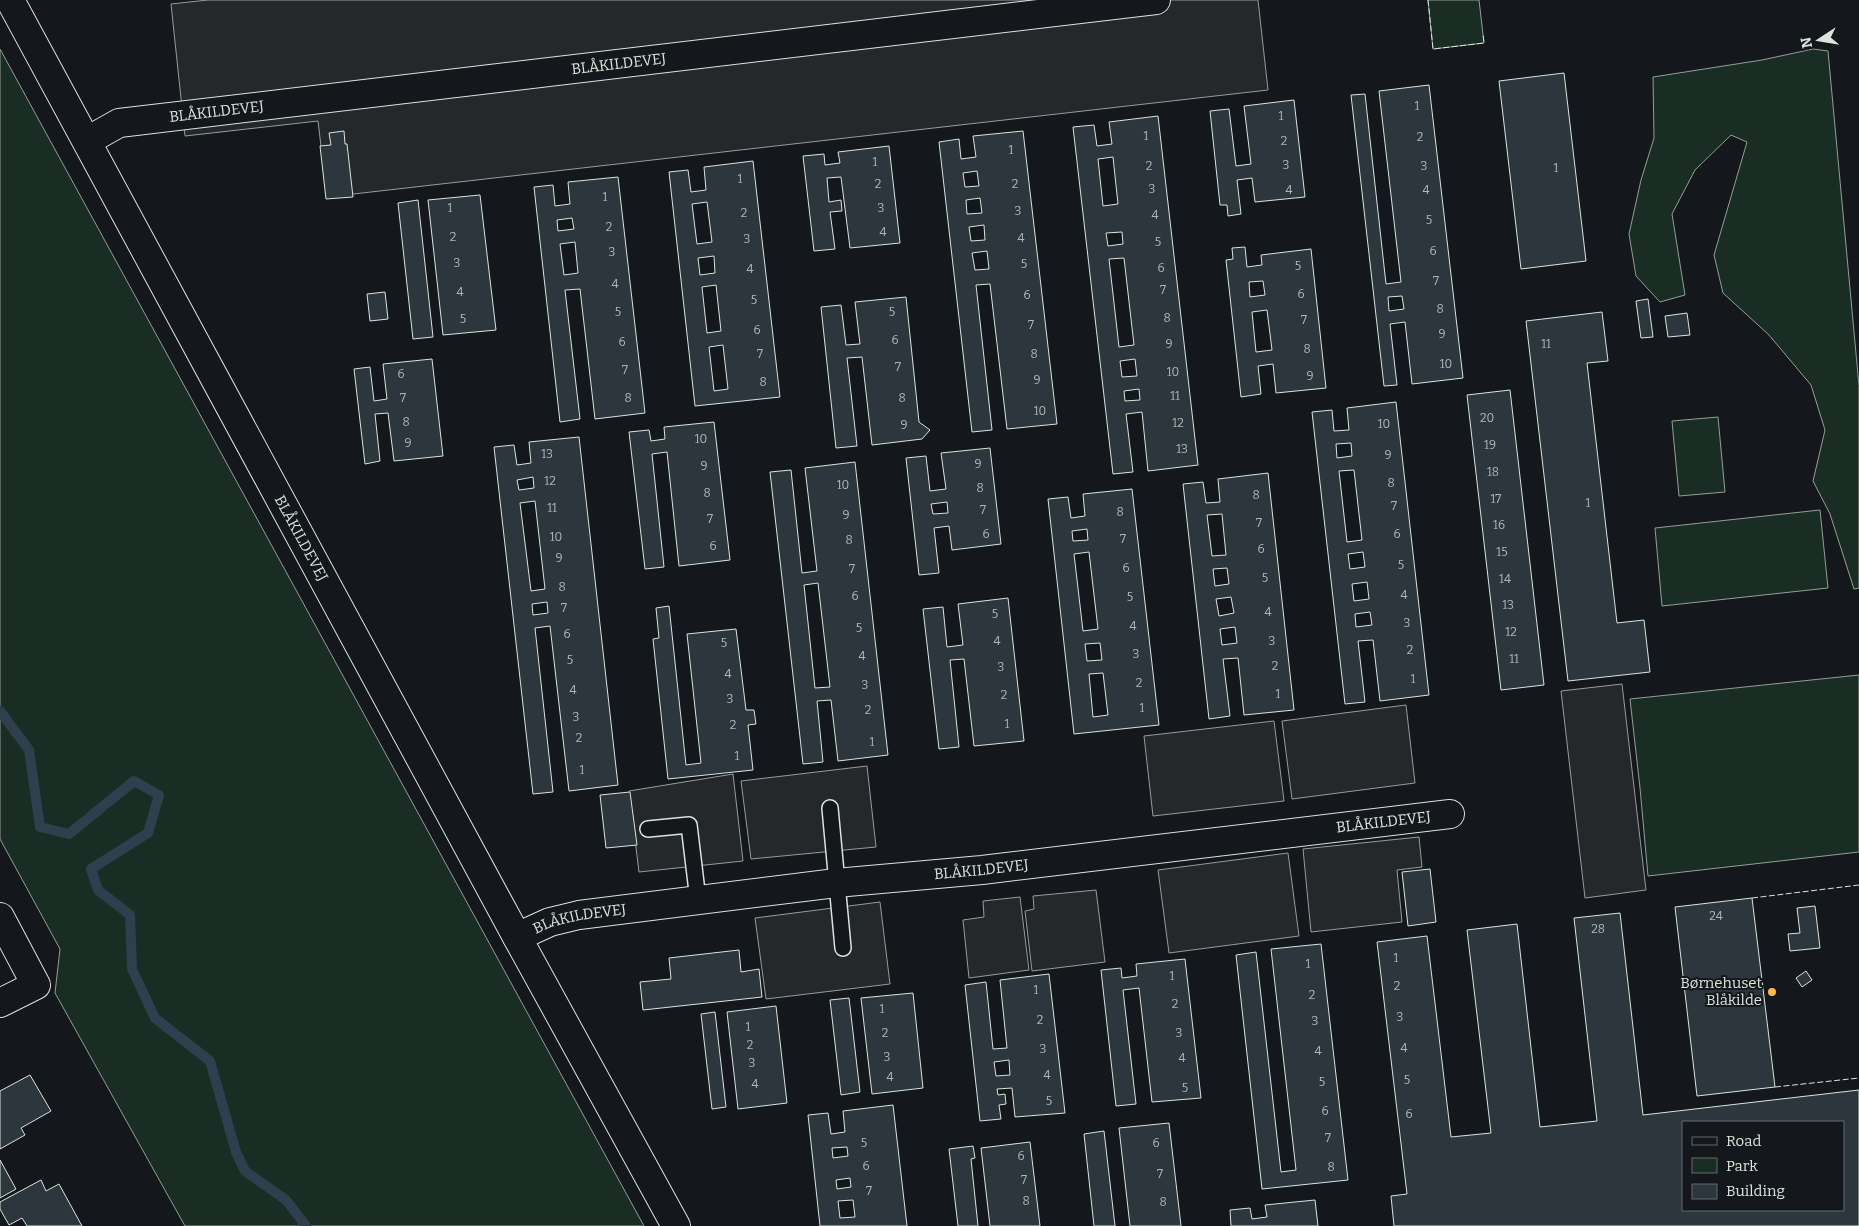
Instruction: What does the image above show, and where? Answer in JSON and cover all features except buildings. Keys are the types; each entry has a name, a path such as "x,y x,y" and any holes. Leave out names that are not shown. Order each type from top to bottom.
{"street":[{"name":"BLÅKILDEVEJ","path":"10,0 517,937 676,1226"},
{"name":"BLÅKILDEVEJ","path":"86,141 119,123 1156,0"},
{"name":"BLÅKILDEVEJ","path":"517,937 550,922 579,915 836,883 982,870 1450,814"},
{"path":"0,917 36,985 0,1003"}],"lane":[{"path":"830,808 843,948"},
{"path":"648,829 689,824 698,900"}],"green space":[{"path":"1428,0 1479,0 1484,43 1433,49"},
{"path":"0,49 644,1226 185,1226 55,993 60,949 0,839"},
{"path":"1813,49 1828,51 1859,386 1859,588 1854,589 1830,514 1813,481 1825,430 1811,385 1769,335 1723,293 1714,255 1747,142 1731,135 1695,170 1672,214 1685,295 1660,302 1636,276 1629,234 1641,180 1654,138 1653,77 1762,60"},
{"path":"1718,417 1725,492 1679,496 1672,421"},
{"path":"1820,510 1828,588 1662,606 1655,528"},
{"path":"1859,675 1859,852 1648,876 1630,699"}],"shaded area":[{"path":"208,0 1258,0 1268,90 327,197 318,121 185,136 171,4"},
{"path":"1622,684 1646,890 1585,898 1561,691"},
{"path":"1406,705 1415,783 1292,799 1282,721"},
{"path":"1274,721 1284,801 1153,816 1144,736"},
{"path":"867,766 876,847 751,859 741,781"},
{"path":"733,774 743,861 639,872 629,791"},
{"path":"1419,837 1422,867 1397,870 1402,922 1311,932 1303,849"},
{"path":"1288,853 1299,936 1169,953 1158,870"},
{"path":"1096,890 1105,962 1032,971 1025,911 1034,909 1033,896"},
{"path":"1020,897 1029,970 969,978 963,920 984,917 983,901"},
{"path":"880,902 890,984 766,999 755,918"}],"waterway":[{"path":"0,711 29,750 40,827 69,834 134,781 159,795 148,833 91,869 98,890 130,915 132,969 155,1018 210,1061 236,1152 245,1171 286,1200 306,1226"}],"fence":[{"path":"1428,0 1433,49 1484,43 1483,34"},
{"path":"1752,898 1859,885"},
{"path":"1775,1087 1859,1078"}],"place":[{"name":"Børnehuset Blåkilde","path":"1772,992"}]}
